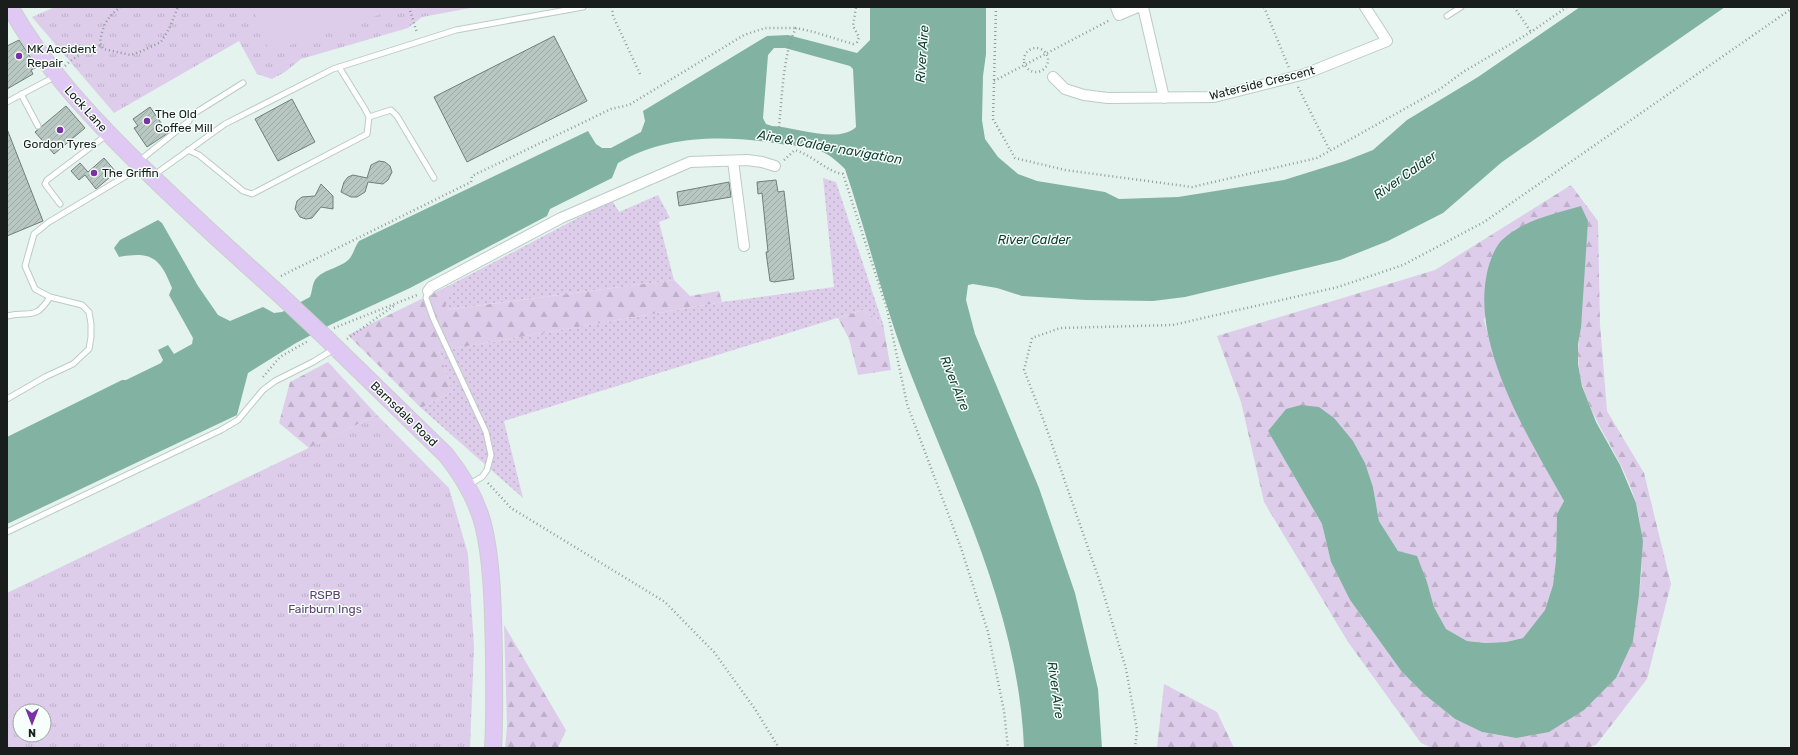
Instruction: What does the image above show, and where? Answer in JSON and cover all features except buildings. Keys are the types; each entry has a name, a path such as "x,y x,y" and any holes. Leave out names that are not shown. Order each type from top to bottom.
{"main road":[{"name":"Lock Lane","path":"11,7 25,33 56,76 108,134 144,168"},
{"name":"Barnsdale Road","path":"144,168 184,208 327,338 446,455 460,472 483,524 487,547 493,624 493,748"}],"street":[{"path":"1118,11 1138,7"},
{"path":"1144,7 1164,98"},
{"name":"Waterside Crescent","path":"1053,77 1065,89 1084,95 1108,98 1214,97 1305,74 1387,41 1365,7"},
{"path":"733,161 744,246"},
{"path":"428,291 431,287 561,218 690,162 762,162 775,166"}],"lane":[{"path":"7,399 45,377 73,364 89,349 91,324 88,312 82,305 50,297 35,289 25,266 34,234 49,222 144,168 188,150 225,124 339,67 456,30 583,7"},
{"path":"1447,16 1461,7"},
{"path":"188,150 199,155 243,191 252,194 367,134 369,117 339,67"},
{"path":"7,102 56,76"},
{"path":"144,168 189,121 190,116 243,83"},
{"path":"21,94 38,126"},
{"path":"369,117 391,110 434,178"},
{"path":"60,204 45,184 48,180 108,134"},
{"path":"428,291 426,298 433,318 486,432 491,455 487,470 482,477 467,486"},
{"path":"7,316 33,314 42,309 50,297"},
{"path":"7,532 221,430 238,420 263,390 275,381 314,362 327,338"}],"path":[{"path":"122,7 112,14 104,24 100,43 103,49 131,55 161,42 169,30 178,7"},
{"path":"409,7 420,42"},
{"path":"612,7 613,16 641,76"},
{"path":"280,276 472,182 472,176 611,109 629,105 744,35 765,28 796,28 853,44 857,42 859,37 853,26 856,7"},
{"path":"996,7 993,119 1015,158 1065,170 1192,187 1317,158 1440,89 1463,72 1531,32 1567,7"},
{"path":"1514,7 1531,32"},
{"path":"1135,748 1137,730 1126,669 1101,585 1045,424 1024,370 1032,338 1060,328 1173,325 1338,287 1403,265 1484,222 1791,9"},
{"path":"994,81 1046,54 1118,11"},
{"path":"779,127 784,78 789,52 796,28"},
{"path":"56,76 73,58 84,51 101,46"},
{"path":"1032,49 1040,49 1046,54 1048,62 1041,71 1030,70 1026,65 1026,53 1032,49"},
{"path":"775,166 795,150 806,154 836,173 844,174 887,309 907,404 961,548 988,632 1004,711 1008,748"},
{"path":"327,338 401,302 428,291"},
{"path":"307,341 327,338 371,321 401,302"},
{"path":"482,477 511,508 665,602 714,652 755,709 779,748"}],"green space":[{"path":"55,7 476,7 422,17 408,28 301,59 285,72 272,79 257,74 239,41 114,113 32,17"},
{"path":"253,7 402,7 269,52"},
{"path":"823,178 836,182 883,324 863,310 504,421 523,498 421,408 452,392 439,351 722,302 834,287"},
{"path":"1571,185 1598,221 1600,324 1607,411 1644,473 1671,584 1647,679 1596,745 1586,748 1432,748 1421,743 1348,642 1264,502 1241,402 1217,336 1435,270","holes":["1581,207 1581,328 1578,354 1580,377 1587,399 1596,419 1628,481 1640,520 1642,555 1638,607 1633,641 1516,738 1482,732 1455,719 1425,695 1402,672 1350,600 1331,562 1322,524 1268,431 1286,409 1353,441 1365,463 1373,487 1379,521 1398,551 1427,582 1434,607 1446,629 1467,641 1485,643 1506,642 1523,638 1545,610 1553,585 1556,560 1557,514 1564,501 1537,452 1507,392 1484,320 1514,230 1544,217"]},
{"path":"658,195 670,218 659,222 674,280 443,310 454,283 612,200 619,212"},
{"path":"674,280 690,296 719,291 722,302 439,351 452,392 421,408 348,335 454,283 444,310"},
{"path":"863,310 883,324 891,370 858,375 849,339 838,318"},
{"path":"328,362 377,415 309,448 279,423 290,382"},
{"name":"RSPB Fairburn Ings","path":"377,415 449,488 468,554 474,647 470,748 7,748 7,593"},
{"path":"504,625 566,730 558,748 505,748 507,726"},
{"path":"1164,684 1217,712 1234,748 1157,748"}],"water":[{"path":"870,7 986,7 986,54 983,76 982,120 985,139 998,157 1018,174 1037,181 1105,192 1119,199 1178,197 1284,180 1345,161 1373,150 1407,120 1478,77 1580,7 1725,7 1502,162 1443,213 1388,241 1340,260 1185,297 1153,301 1086,300 1022,296 997,288 973,284 968,285 966,300 975,334 1039,488 1075,593 1098,689 1102,748 1024,748 1020,698 1010,649 997,601 982,553 899,342 845,169 826,154 807,147 760,141 718,138 677,142 637,153 618,163 612,178 550,209 547,216 410,288 332,324 296,343 248,373 237,415 7,524 7,437 122,380 126,380 161,363 163,360 158,350 168,345 174,354 192,344 193,338 169,295 172,288 159,263 147,256 130,255 119,257 114,248 120,240 158,220 162,223 198,286 218,315 230,321 263,307 274,313 282,312 310,297 314,282 317,278 321,274 346,262 350,258 359,241 588,131 596,144 602,148 611,148 641,132 645,121 643,111 767,36 788,35 857,53 870,40","holes":["774,48 785,48 850,66 853,69 856,127 848,132 828,134 766,124 763,118 768,55"]},
{"path":"1581,206 1588,221 1581,328 1578,344 1578,364 1582,386 1596,422 1620,465 1636,503 1643,541 1639,596 1633,641 1616,678 1584,710 1549,732 1516,738 1482,732 1455,719 1425,695 1402,672 1350,600 1331,562 1322,524 1268,431 1286,409 1301,405 1319,407 1334,418 1353,441 1365,463 1373,487 1379,521 1398,551 1417,556 1427,582 1434,607 1446,629 1467,641 1485,643 1506,642 1523,638 1545,610 1553,585 1556,560 1557,514 1564,501 1520,421 1506,391 1495,361 1487,331 1484,301 1487,273 1490,261 1496,248 1509,234 1528,223 1549,215"}],"place":[{"name":"MK Accident Repair","path":"19,56"},
{"name":"The Old Coffee Mill","path":"147,121"},
{"name":"Gordon Tyres","path":"60,130"},
{"name":"The Griffin","path":"94,173"}],"water label":[{"name":"River Aire","path":"922,54"},
{"name":"Aire & Calder navigation","path":"830,147"},
{"name":"River Calder","path":"1405,175"},
{"name":"River Calder","path":"1034,239"},
{"name":"River Aire","path":"955,383"},
{"name":"River Aire","path":"1056,690"}]}
